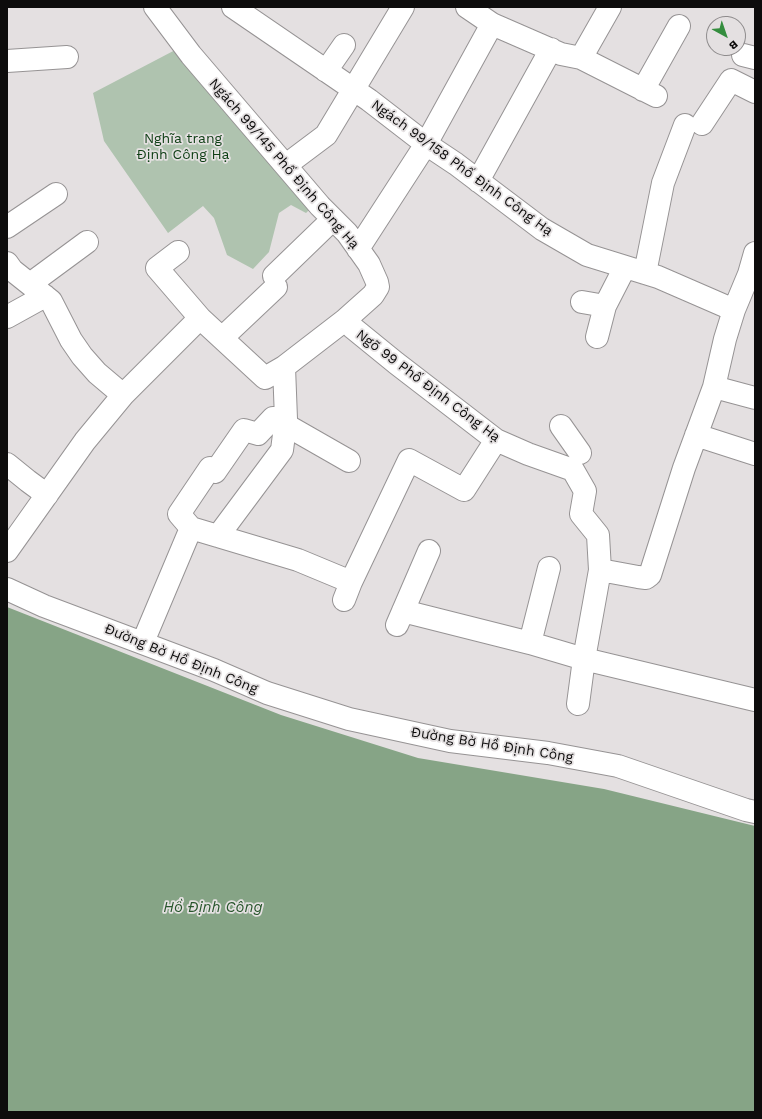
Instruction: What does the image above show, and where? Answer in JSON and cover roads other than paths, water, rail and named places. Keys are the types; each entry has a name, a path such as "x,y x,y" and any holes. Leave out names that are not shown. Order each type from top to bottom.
{"street":[{"name":"Ngách 99/145 Phố Định Công Hạ","path":"155,7 191,55 320,206 347,233 374,274 378,287 373,295 345,320"},
{"name":"Ngách 99/158 Phố Định Công Hạ","path":"233,7 369,100 426,144 456,164 542,229 588,254 658,277 734,310"},
{"path":"286,165 326,135 403,7"},
{"path":"467,7 492,24 560,54 581,58 650,93 679,26"},
{"path":"581,58 610,7"},
{"path":"358,249 426,144 492,24"},
{"path":"326,71 344,45"},
{"path":"478,181 551,49"},
{"path":"7,61 67,57"},
{"path":"645,273 663,183 693,125 731,80 755,92"},
{"path":"7,227 56,194"},
{"path":"222,338 333,219"},
{"path":"7,317 22,281 87,242"},
{"path":"178,252 157,268 200,318 265,378 284,367 345,320"},
{"path":"600,570 638,577 648,577 696,435 714,387 725,339 734,310 749,274 755,253"},
{"path":"597,337 605,306 625,266"},
{"path":"22,281 51,301 71,340 82,356 97,373 123,396"},
{"path":"582,302 605,306"},
{"path":"7,551 85,441 123,396 200,318"},
{"name":"Ngõ 99 Phố Định Công Hạ","path":"345,320 396,363 496,440 528,454 580,454"},
{"path":"218,536 282,450 286,422 284,367"},
{"path":"714,387 755,398"},
{"path":"349,461 286,422 273,418 258,434 244,430 215,472 210,468 179,514 190,528 298,560 347,591 409,460 464,490 496,440"},
{"path":"561,426 580,454 585,491 581,514 598,535 600,570 584,659 578,704"},
{"path":"696,435 755,454"},
{"path":"7,464 47,494"},
{"path":"143,642 190,528"},
{"path":"429,551 400,618 530,643 584,659 755,700"},
{"path":"530,643 549,568"},
{"name":"Đường Bờ Hồ Định Công","path":"7,589 44,606 143,642 267,693 349,719 450,741 548,753 618,766 755,812"}],"water":[{"name":"Hồ Định Công","path":"7,607 281,715 418,758 604,789 755,826 755,1112 7,1112"}],"park label":[{"name":"Nghĩa trang Định Công Hạ","path":"183,148"}]}
